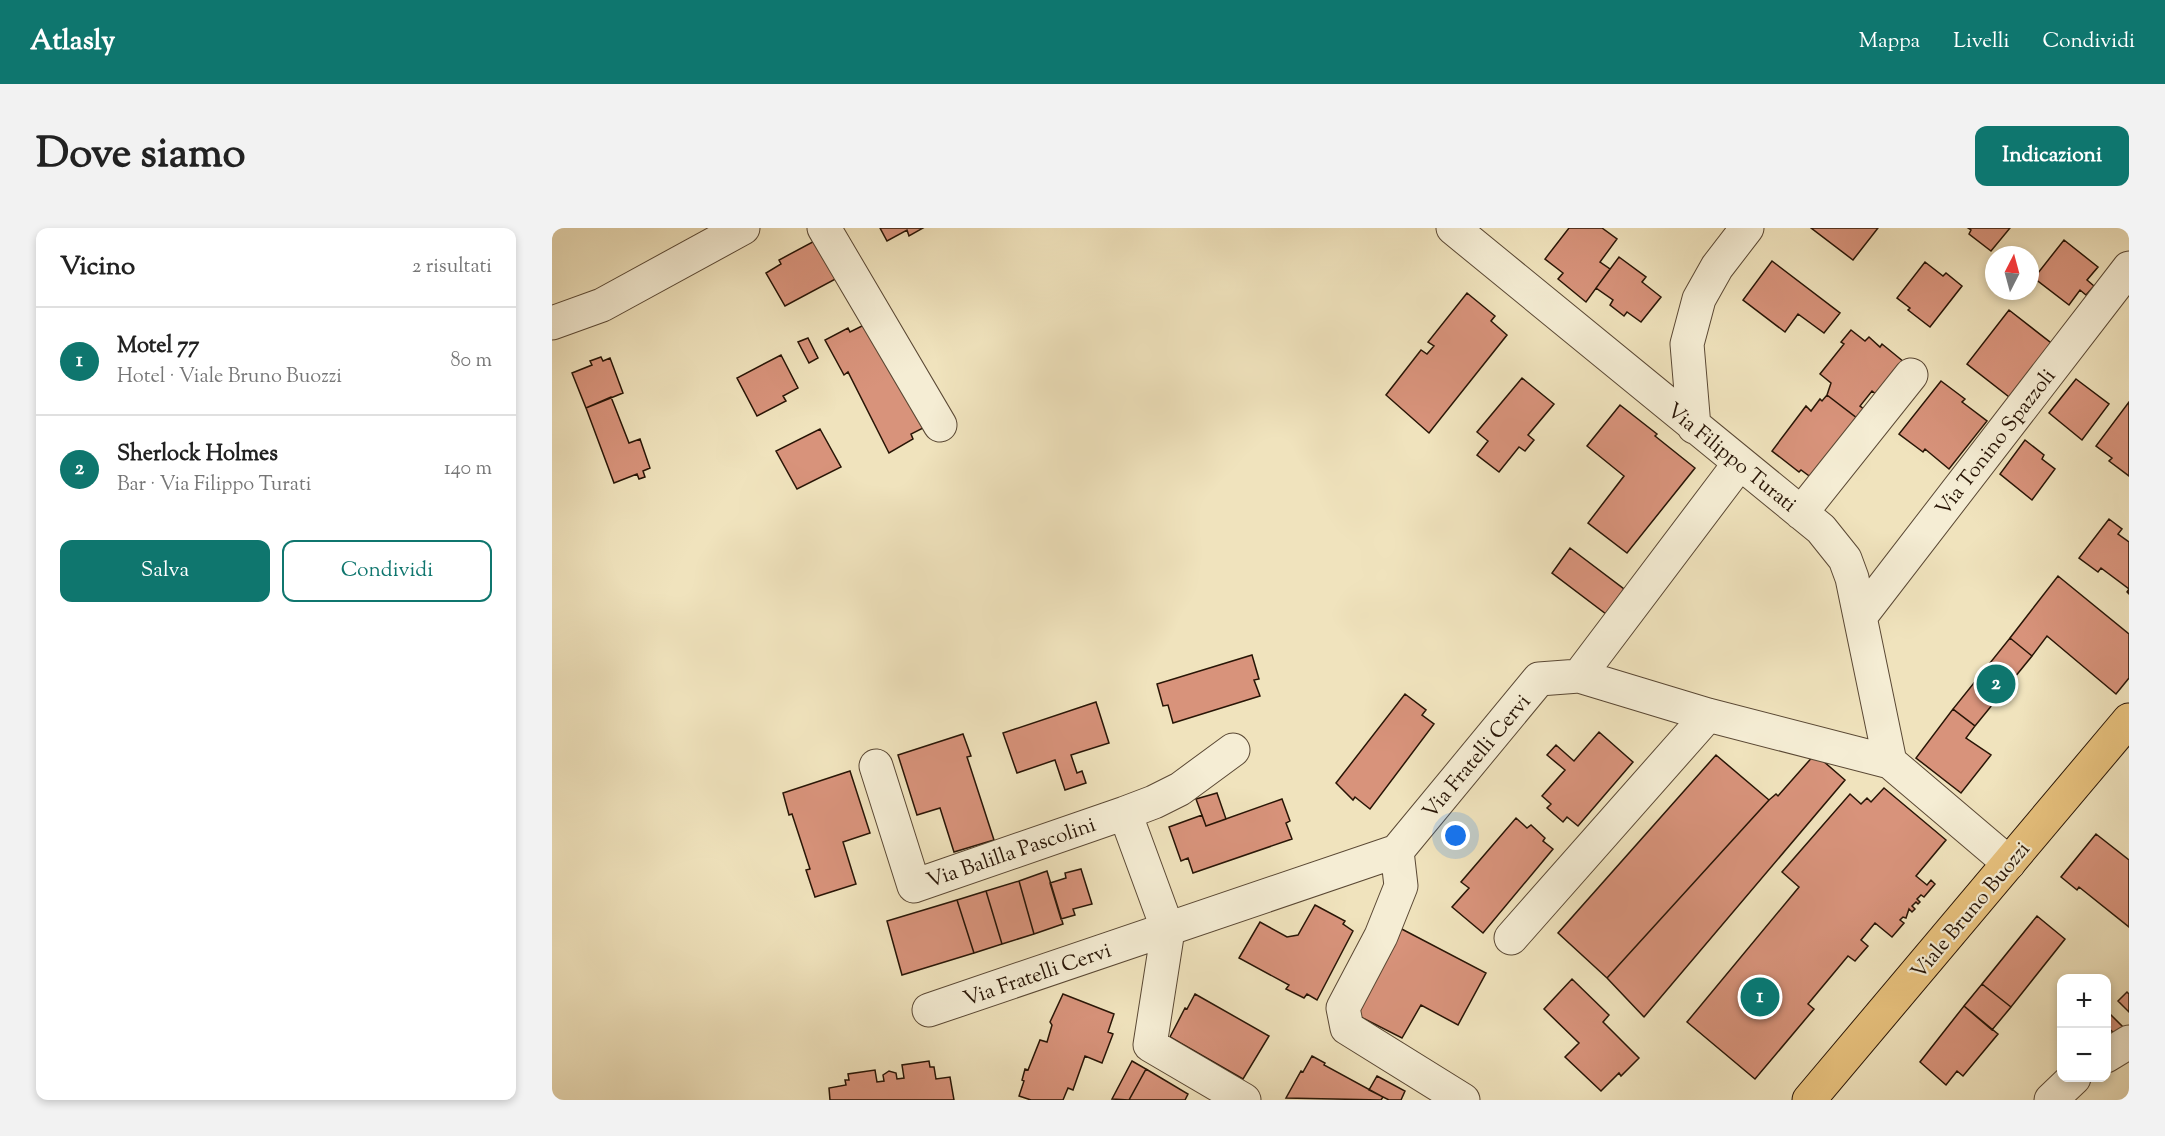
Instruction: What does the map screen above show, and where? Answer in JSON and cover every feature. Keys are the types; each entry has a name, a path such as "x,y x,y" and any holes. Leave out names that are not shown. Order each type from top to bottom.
{"main road":[{"name":"Viale Bruno Buozzi","path":"1809,1100 2129,720"}],"street":[{"path":"552,323 602,305 743,228"},
{"path":"824,228 940,425"},
{"name":"Via Filippo Turati","path":"1453,228 1821,529 1845,559 1860,617 1890,762"},
{"path":"1694,427 1687,344 1699,299 1716,267 1747,228"},
{"name":"Via Tonino Spazzoli","path":"1860,617 2129,268"},
{"path":"1801,513 1911,375"},
{"path":"1579,676 1740,464"},
{"name":"Via Fratelli Cervi","path":"929,1010 1397,851 1539,679 1579,676 1708,715 1890,762 2009,863"},
{"path":"1512,938 1708,715"},
{"name":"Via Balilla Pascolini","path":"876,766 914,886 1154,802 1180,789 1233,750"},
{"path":"1125,813 1168,930 1150,1045 1244,1100"},
{"path":"1397,851 1401,886 1381,936 1343,1008 1347,1028 1424,1090 1462,1100"},
{"path":"2111,1053 2129,1042"},
{"path":"2051,1100 2069,1082"}],"building":[{"path":"880,228 923,228 909,236 907,230 887,241"},
{"path":"1569,228 1602,228 1617,239 1600,262 1610,269 1586,302 1558,279 1563,273 1545,259"},
{"path":"1811,228 1878,228 1853,260"},
{"path":"1968,228 2010,228 1995,246 1985,246 1969,234 1971,230"},
{"path":"822,237 843,275 785,306 766,273 781,264 779,260"},
{"path":"2064,240 2098,267 2087,280 2094,286 2086,295 2080,290 2069,305 2039,282 2039,272"},
{"path":"1619,257 1646,277 1642,282 1661,297 1641,322 1627,312 1624,316 1610,305 1613,300 1596,288"},
{"path":"1772,261 1840,313 1824,333 1798,314 1785,332 1743,300"},
{"path":"1925,262 1943,276 1946,273 1962,286 1930,327 1897,298"},
{"path":"1467,293 1495,316 1491,321 1507,335 1429,433 1386,395 1421,350 1427,354 1434,346 1428,342"},
{"path":"2009,310 2055,346 2013,400 1967,364"},
{"path":"872,321 933,423 911,434 913,439 889,453 848,372 844,375 825,340 848,328 850,332"},
{"path":"1851,330 1865,341 1869,337 1880,347 1882,344 1904,362 1877,395 1872,391 1860,406 1869,413 1862,422 1827,395 1831,383 1820,374 1844,344 1841,342"},
{"path":"808,338 818,358 809,363 798,342"},
{"path":"781,355 798,388 783,396 786,401 757,416 737,378"},
{"path":"601,357 603,361 610,358 623,393 586,408 572,373 592,365 590,361"},
{"path":"1522,378 1554,404 1528,435 1534,440 1525,451 1519,447 1499,472 1477,455 1488,441 1477,432"},
{"path":"2076,379 2109,404 2082,440 2049,413"},
{"path":"1941,381 1965,399 1962,402 1987,421 1949,469 1925,449 1923,452 1899,434"},
{"path":"1827,395 1862,422 1816,481 1801,470 1799,472 1772,451 1806,406 1811,411 1820,399 1822,401"},
{"path":"611,397 629,443 640,439 650,468 643,471 645,477 639,479 637,474 614,483 586,408"},
{"path":"2129,402 2129,476 2109,461 2112,458 2096,446"},
{"path":"1620,405 1695,468 1627,553 1588,523 1624,476 1587,446"},
{"path":"820,429 841,467 797,489 776,451"},
{"path":"2025,440 2044,455 2042,459 2055,469 2032,500 2000,474"},
{"path":"2109,519 2122,529 2118,534 2129,542 2129,589 2101,568 2098,572 2079,558"},
{"path":"1570,548 1624,589 1606,614 1552,573"},
{"path":"2058,576 2129,634 2129,678 2116,694 2047,636 2032,656 2010,638"},
{"path":"2010,638 2032,656 1975,726 1953,709"},
{"path":"1252,655 1259,679 1254,680 1260,696 1173,723 1168,705 1163,706 1157,684"},
{"path":"1405,694 1426,710 1422,715 1434,724 1370,809 1355,797 1353,800 1336,783"},
{"path":"1096,702 1109,743 1071,755 1077,773 1082,771 1086,783 1065,790 1055,760 1017,773 1003,733"},
{"path":"1953,709 1975,726 1966,738 1991,755 1961,793 1916,758"},
{"path":"1599,732 1633,762 1578,826 1567,817 1563,822 1547,808 1551,804 1542,796 1565,770 1547,755 1556,745 1574,761"},
{"path":"963,734 971,756 967,757 994,840 954,852 940,808 917,815 898,755"},
{"path":"1815,754 1845,780 1644,1017 1607,978 1769,800 1776,794 1778,796"},
{"path":"1716,755 1769,800 1607,978 1558,933"},
{"path":"850,771 870,833 843,842 856,884 815,897 806,870 810,869 783,793"},
{"path":"1884,788 1946,840 1916,876 1927,885 1931,880 1935,884 1924,897 1921,895 1917,899 1920,902 1918,904 1916,902 1912,906 1915,909 1912,912 1909,909 1906,918 1903,917 1900,920 1904,923 1892,937 1875,923 1861,940 1868,946 1855,961 1848,956 1808,1004 1814,1009 1755,1079 1687,1022 1799,887 1782,872 1850,794 1861,804 1867,798 1871,802"},
{"path":"1217,793 1226,819 1206,826 1196,799"},
{"path":"1282,799 1290,821 1286,823 1292,839 1193,873 1188,858 1181,861 1169,827 1202,815 1206,826"},
{"path":"1516,818 1527,828 1531,825 1545,838 1543,841 1553,849 1483,933 1452,907 1469,888 1461,882"},
{"path":"2096,834 2129,860 2129,927 2079,887 2077,890 2061,877"},
{"path":"1081,869 1092,904 1073,909 1075,915 1061,919 1050,883 1066,878 1065,873"},
{"path":"1047,871 1063,924 1034,934 1019,881"},
{"path":"1019,881 1034,934 1002,944 986,891"},
{"path":"986,891 1002,944 974,953 957,900"},
{"path":"957,900 974,953 902,975 887,921"},
{"path":"1315,905 1345,921 1343,924 1353,931 1317,1000 1307,994 1304,998 1286,989 1289,985 1239,958 1260,922 1287,937 1298,935"},
{"path":"2037,916 2065,939 2011,1007 1982,984"},
{"path":"1396,926 1486,973 1458,1025 1421,1005 1402,1038 1349,1011"},
{"path":"1572,979 1609,1015 1603,1022 1639,1058 1601,1091 1565,1057 1579,1043 1544,1009"},
{"path":"1982,984 2011,1007 1992,1030 1964,1006"},
{"path":"2127,992 2129,994 2129,1012 2118,1001"},
{"path":"1063,994 1114,1014 1108,1032 1113,1034 1102,1063 1085,1056 1073,1090 1068,1088 1063,1100 1031,1100 1019,1096 1025,1069 1028,1070 1040,1040 1047,1042 1052,1025 1050,1022"},
{"path":"1195,994 1269,1036 1243,1079 1170,1037"},
{"path":"1964,1006 1998,1034 1963,1076 1957,1071 1946,1085 1920,1062"},
{"path":"2111,1015 2123,1027 2114,1033 2111,1030"},
{"path":"1312,1056 1383,1097 1381,1100 1286,1098"},
{"path":"929,1061 930,1067 934,1067 936,1079 950,1077 954,1100 830,1100 829,1088 846,1085 845,1080 849,1080 848,1074 875,1070 877,1082 884,1081 883,1075 889,1071 896,1073 897,1079 904,1078 902,1065"},
{"path":"1132,1061 1146,1069 1129,1100 1112,1099"},
{"path":"1146,1069 1188,1094 1185,1100 1129,1100"},
{"path":"1377,1076 1405,1091 1401,1100 1389,1100 1369,1090"}],"place":[{"name":"Sherlock Holmes","path":"1996,684"},
{"name":"Motel 77","path":"1760,997"}]}
